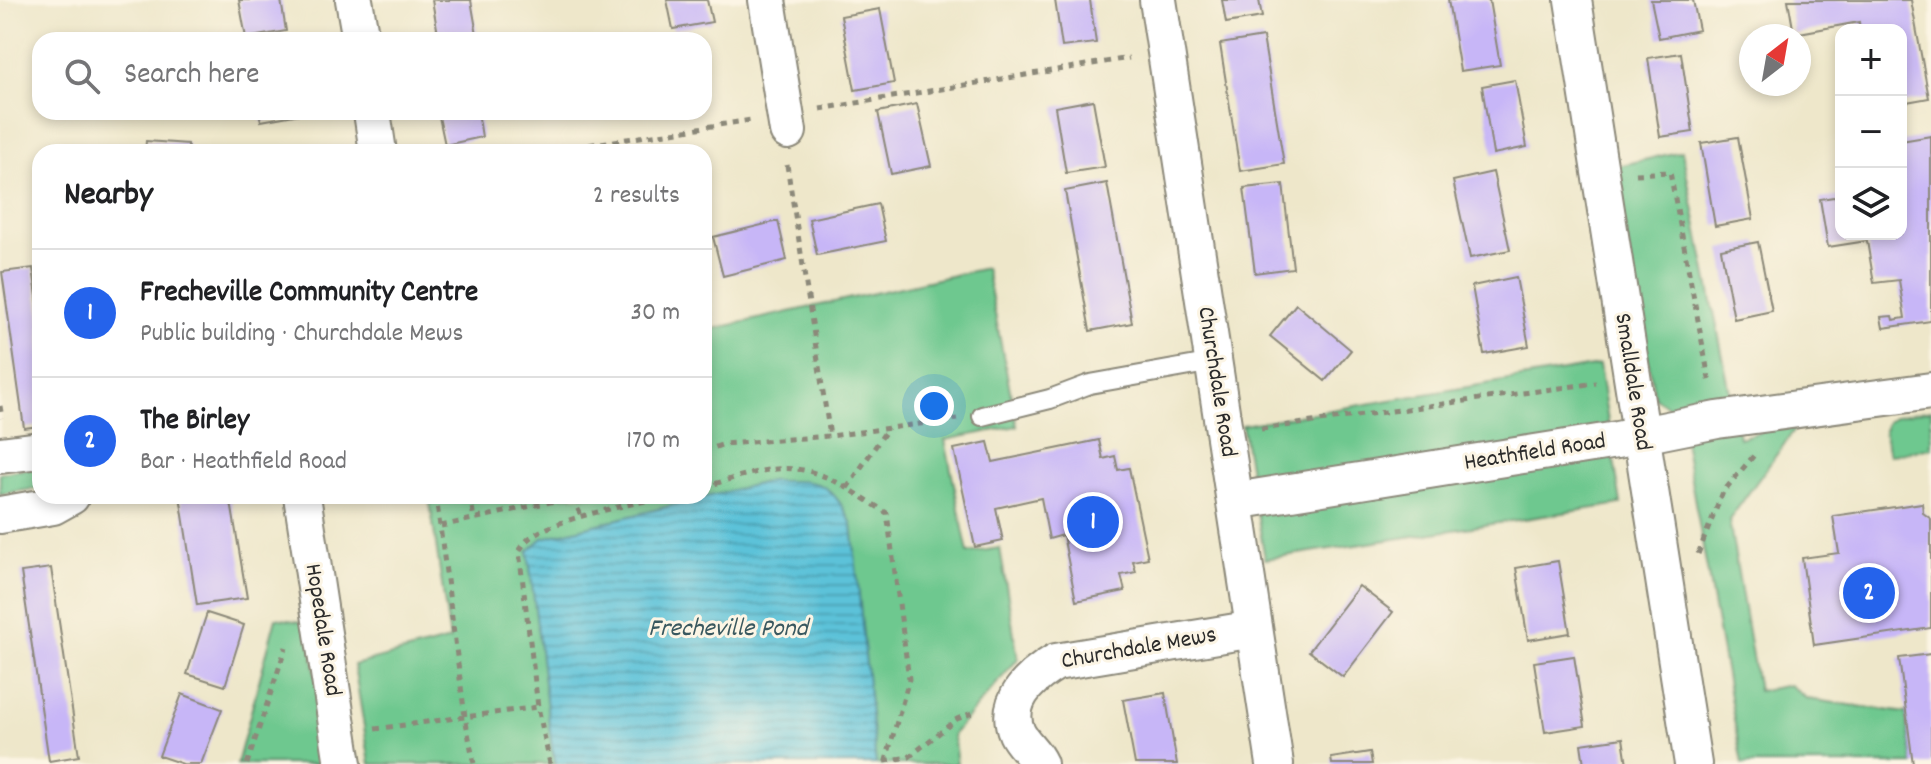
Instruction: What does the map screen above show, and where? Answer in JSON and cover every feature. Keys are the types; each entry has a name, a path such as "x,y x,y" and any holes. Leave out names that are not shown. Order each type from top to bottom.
{"street":[{"path":"354,0 360,32"},
{"path":"767,0 787,123"},
{"name":"Churchdale Road","path":"1158,0 1275,764"},
{"name":"Smalldale Road","path":"1573,0 1693,764"},
{"path":"373,120 377,144"},
{"name":"Heathfield Road","path":"1235,501 1641,436 1717,420 1931,391"},
{"path":"0,455 32,451"},
{"path":"0,515 57,504"},
{"name":"Hopedale Road","path":"303,504 340,749"},
{"name":"Churchdale Mews","path":"1018,698 1034,675 1056,662 1254,629"},
{"path":"1018,698 1014,717 1017,735 1035,754 1039,764"}],"lane":[{"path":"982,416 1050,399 1090,384 1213,362"}],"path":[{"path":"610,144 787,123 1166,51"},
{"path":"787,123 787,167 830,436"},
{"path":"1601,176 1670,172 1717,420"},
{"path":"1224,434 1631,379"},
{"path":"1693,566 1723,492 1791,412"},
{"path":"712,448 724,444 830,436 982,416"},
{"path":"847,488 889,427"},
{"path":"712,485 768,470 804,470 847,488 887,513 909,679 885,762 909,757 957,719 1018,698"},
{"path":"437,504 474,764"},
{"path":"471,504 474,518"},
{"path":"441,526 541,504"},
{"path":"577,504 582,517"},
{"path":"550,764 538,707 519,551 529,538 582,517 635,504"},
{"path":"247,764 288,644"},
{"path":"340,749 465,717 538,707"}],"green space":[{"path":"1682,151 1739,438 1801,421 1729,520 1758,691 1790,685 1807,699 1906,713 1913,764 1742,764 1679,413 1655,398 1614,167"},
{"path":"986,268 1017,426 945,440 968,553 1000,548 1018,659 953,734 957,764 370,764 354,665 450,640 430,504 712,504 712,329"},
{"path":"1599,365 1621,504 1265,559 1242,425"},
{"path":"1931,410 1931,448 1889,455 1884,431 1887,422 1896,416"},
{"path":"32,468 32,489 0,494 0,473"},
{"path":"276,618 308,623 329,764 237,764"}],"water":[{"name":"Frecheville Pond","path":"769,481 810,482 828,490 844,509 852,524 876,764 556,764 528,551 543,538 678,504 712,504 712,495"}],"building":[{"path":"239,0 281,0 286,31 245,32"},
{"path":"432,0 471,0 477,32 438,32"},
{"path":"667,0 707,0 712,22 673,29"},
{"path":"1055,0 1090,0 1096,43 1062,47"},
{"path":"1222,0 1259,0 1262,17 1226,23"},
{"path":"1448,0 1489,0 1500,65 1460,71"},
{"path":"1651,0 1693,0 1699,30 1659,38"},
{"path":"1788,0 1911,0 1929,98 1907,102 1907,24 1859,22 1811,31 1811,24 1792,24"},
{"path":"880,9 894,83 855,90 841,16"},
{"path":"1263,37 1284,164 1240,171 1220,44"},
{"path":"1681,53 1693,132 1660,137 1648,58"},
{"path":"1515,80 1527,147 1493,154 1482,86"},
{"path":"1093,100 1105,167 1066,173 1055,107"},
{"path":"917,104 931,166 891,174 878,112"},
{"path":"440,120 479,120 482,137 445,144"},
{"path":"1931,136 1931,321 1883,328 1881,317 1892,316 1893,320 1905,318 1899,280 1874,283 1867,241 1828,247 1820,199 1835,197 1835,240 1907,240 1907,140"},
{"path":"1738,137 1753,219 1715,226 1701,143"},
{"path":"146,141 188,144 146,144"},
{"path":"1493,172 1510,250 1470,258 1453,181"},
{"path":"1107,183 1132,323 1090,331 1065,191"},
{"path":"1283,184 1293,268 1255,273 1244,188"},
{"path":"878,204 886,241 817,255 809,219"},
{"path":"778,221 787,260 723,276 713,237"},
{"path":"1758,242 1772,311 1734,319 1721,249"},
{"path":"32,268 32,427 24,428 2,272"},
{"path":"1516,277 1529,346 1484,354 1472,286"},
{"path":"1296,304 1351,350 1325,381 1270,336"},
{"path":"1099,440 1103,459 1115,456 1118,470 1129,468 1148,558 1133,561 1136,572 1121,575 1125,591 1076,601 1063,535 1049,539 1041,498 996,508 1003,541 975,547 954,449 988,442 993,462"},
{"path":"1922,503 1923,513 1931,519 1931,628 1814,645 1802,558 1839,553 1833,516"},
{"path":"181,504 231,504 247,598 197,605"},
{"path":"1558,561 1570,633 1528,640 1516,568"},
{"path":"51,568 79,756 49,761 21,572"},
{"path":"1359,586 1393,612 1343,677 1309,651"},
{"path":"207,613 244,625 225,686 187,674"},
{"path":"1931,654 1931,764 1913,764 1899,658"},
{"path":"1574,656 1585,726 1545,732 1534,662"},
{"path":"1165,693 1177,764 1135,764 1123,700"},
{"path":"182,694 222,709 201,764 183,764 159,756"},
{"path":"1623,738 1627,764 1584,764 1581,744"},
{"path":"1370,752 1372,764 1332,764 1331,758"}],"place":[{"name":"Frecheville Community Centre","path":"1093,522"},
{"name":"The Birley","path":"1869,593"}]}
